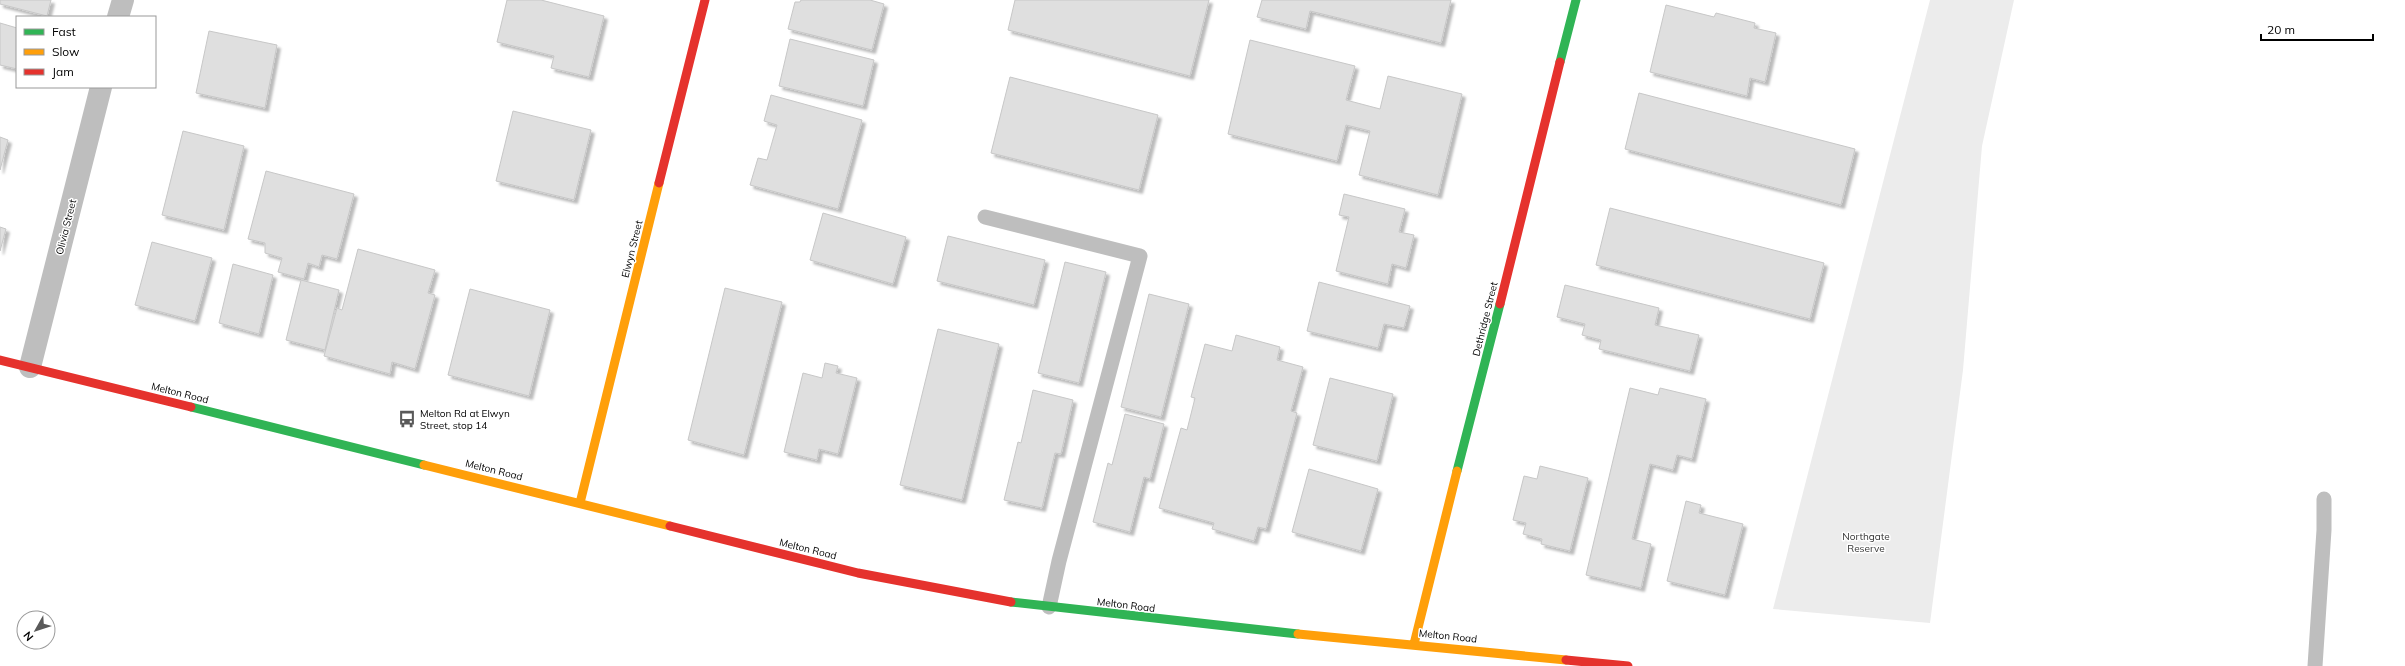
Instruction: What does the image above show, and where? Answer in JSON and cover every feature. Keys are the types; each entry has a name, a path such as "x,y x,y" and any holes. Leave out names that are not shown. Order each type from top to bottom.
{"street":[{"path":"118,16 123,0"},
{"name":"Elwyn Street","path":"580,503 705,0"},
{"name":"Dethridge Street","path":"1414,644 1576,0"},
{"name":"Olivia Street","path":"30,367 101,88"},
{"name":"Melton Road","path":"0,360 858,573 978,597 1049,607 1180,622 1628,666"}],"lane":[{"path":"985,217 1140,256 1059,561 1049,607"},
{"path":"2314,666 2324,530 2324,499"}],"green space":[{"name":"Northgate Reserve","path":"1930,0 2014,0 1982,146 1963,370 1930,623 1773,609"}],"building":[{"path":"0,0 51,0 47,16 0,4"},
{"path":"507,0 541,0 604,16 589,77 551,68 554,56 497,42"},
{"path":"801,0 870,0 884,4 872,50 788,29 795,2 800,2"},
{"path":"1015,0 1209,0 1190,76 1008,30"},
{"path":"1262,0 1451,0 1441,43 1310,11 1306,29 1257,17"},
{"path":"1666,5 1714,17 1716,13 1755,23 1754,28 1776,33 1765,82 1750,78 1747,96 1650,72"},
{"path":"0,23 16,28 16,69 0,65"},
{"path":"209,31 277,45 265,108 196,93"},
{"path":"790,39 874,60 863,106 779,86"},
{"path":"1250,40 1355,66 1346,100 1380,109 1388,76 1462,94 1438,195 1359,175 1370,131 1346,125 1337,161 1228,134"},
{"path":"1010,77 1158,115 1139,190 991,153"},
{"path":"1639,93 1855,149 1841,205 1625,149"},
{"path":"771,95 862,120 838,209 750,185 758,158 767,160 777,125 764,121"},
{"path":"513,111 591,130 574,200 496,181"},
{"path":"183,131 244,146 224,230 162,215"},
{"path":"0,137 8,140 0,170"},
{"path":"266,171 354,194 337,259 322,255 319,267 308,263 304,279 278,272 282,258 265,253 265,243 248,239"},
{"path":"1344,194 1405,209 1399,232 1414,235 1406,268 1392,264 1388,284 1336,271 1349,217 1339,215"},
{"path":"1610,208 1824,263 1810,319 1596,265"},
{"path":"823,213 906,237 893,284 810,260"},
{"path":"0,227 6,229 0,251"},
{"path":"948,236 1045,260 1034,305 937,281"},
{"path":"152,242 212,258 195,321 135,305"},
{"path":"358,249 435,270 428,293 435,295 415,369 392,362 390,374 324,356 337,308 342,310"},
{"path":"1065,262 1106,272 1079,383 1038,373"},
{"path":"233,264 273,275 259,334 219,323"},
{"path":"301,280 339,290 325,350 286,340"},
{"path":"1319,282 1410,306 1404,328 1384,324 1378,348 1307,331"},
{"path":"1565,285 1659,308 1655,325 1699,335 1690,371 1599,349 1601,340 1582,335 1585,324 1557,317"},
{"path":"725,288 782,302 744,455 688,440"},
{"path":"470,289 550,310 529,396 448,375"},
{"path":"1149,294 1189,304 1161,417 1121,407"},
{"path":"938,329 999,344 962,500 900,485"},
{"path":"1236,335 1280,347 1277,360 1303,367 1291,411 1297,413 1266,529 1258,527 1254,541 1212,529 1214,523 1159,508 1181,428 1187,430 1195,398 1191,397 1205,344 1232,351"},
{"path":"825,363 838,366 836,373 857,378 838,454 819,449 817,460 784,452 803,373 822,378"},
{"path":"1330,378 1393,394 1377,461 1313,445"},
{"path":"1630,388 1658,395 1660,388 1706,399 1692,459 1677,455 1673,470 1650,464 1632,539 1651,544 1641,588 1586,575"},
{"path":"1033,390 1073,400 1061,454 1055,453 1042,508 1004,500 1018,442 1021,443"},
{"path":"1125,414 1164,424 1150,479 1144,477 1130,532 1093,522 1108,463 1112,465"},
{"path":"1540,466 1588,478 1570,551 1541,544 1542,539 1523,534 1526,523 1513,520 1524,476 1537,479"},
{"path":"1309,469 1378,489 1361,551 1292,532"},
{"path":"1686,501 1701,505 1699,513 1743,524 1725,595 1667,581"}],"traffic: fast":[{"path":"1560,62 1576,0"},
{"path":"1457,471 1500,304"},
{"path":"191,407 424,465"},
{"path":"1011,602 1298,634"}],"traffic: slow":[{"path":"580,503 659,183"},
{"path":"424,465 670,526"},
{"path":"1414,644 1457,471"},
{"path":"1298,634 1566,660"}],"traffic: jam":[{"path":"659,183 705,0"},
{"path":"1500,304 1560,62"},
{"path":"0,360 191,407"},
{"path":"670,526 858,573 1011,602"},
{"path":"1566,660 1628,666"}],"place":[{"name":"Melton Rd at Elwyn Street, stop 14","path":"407,419"}]}
